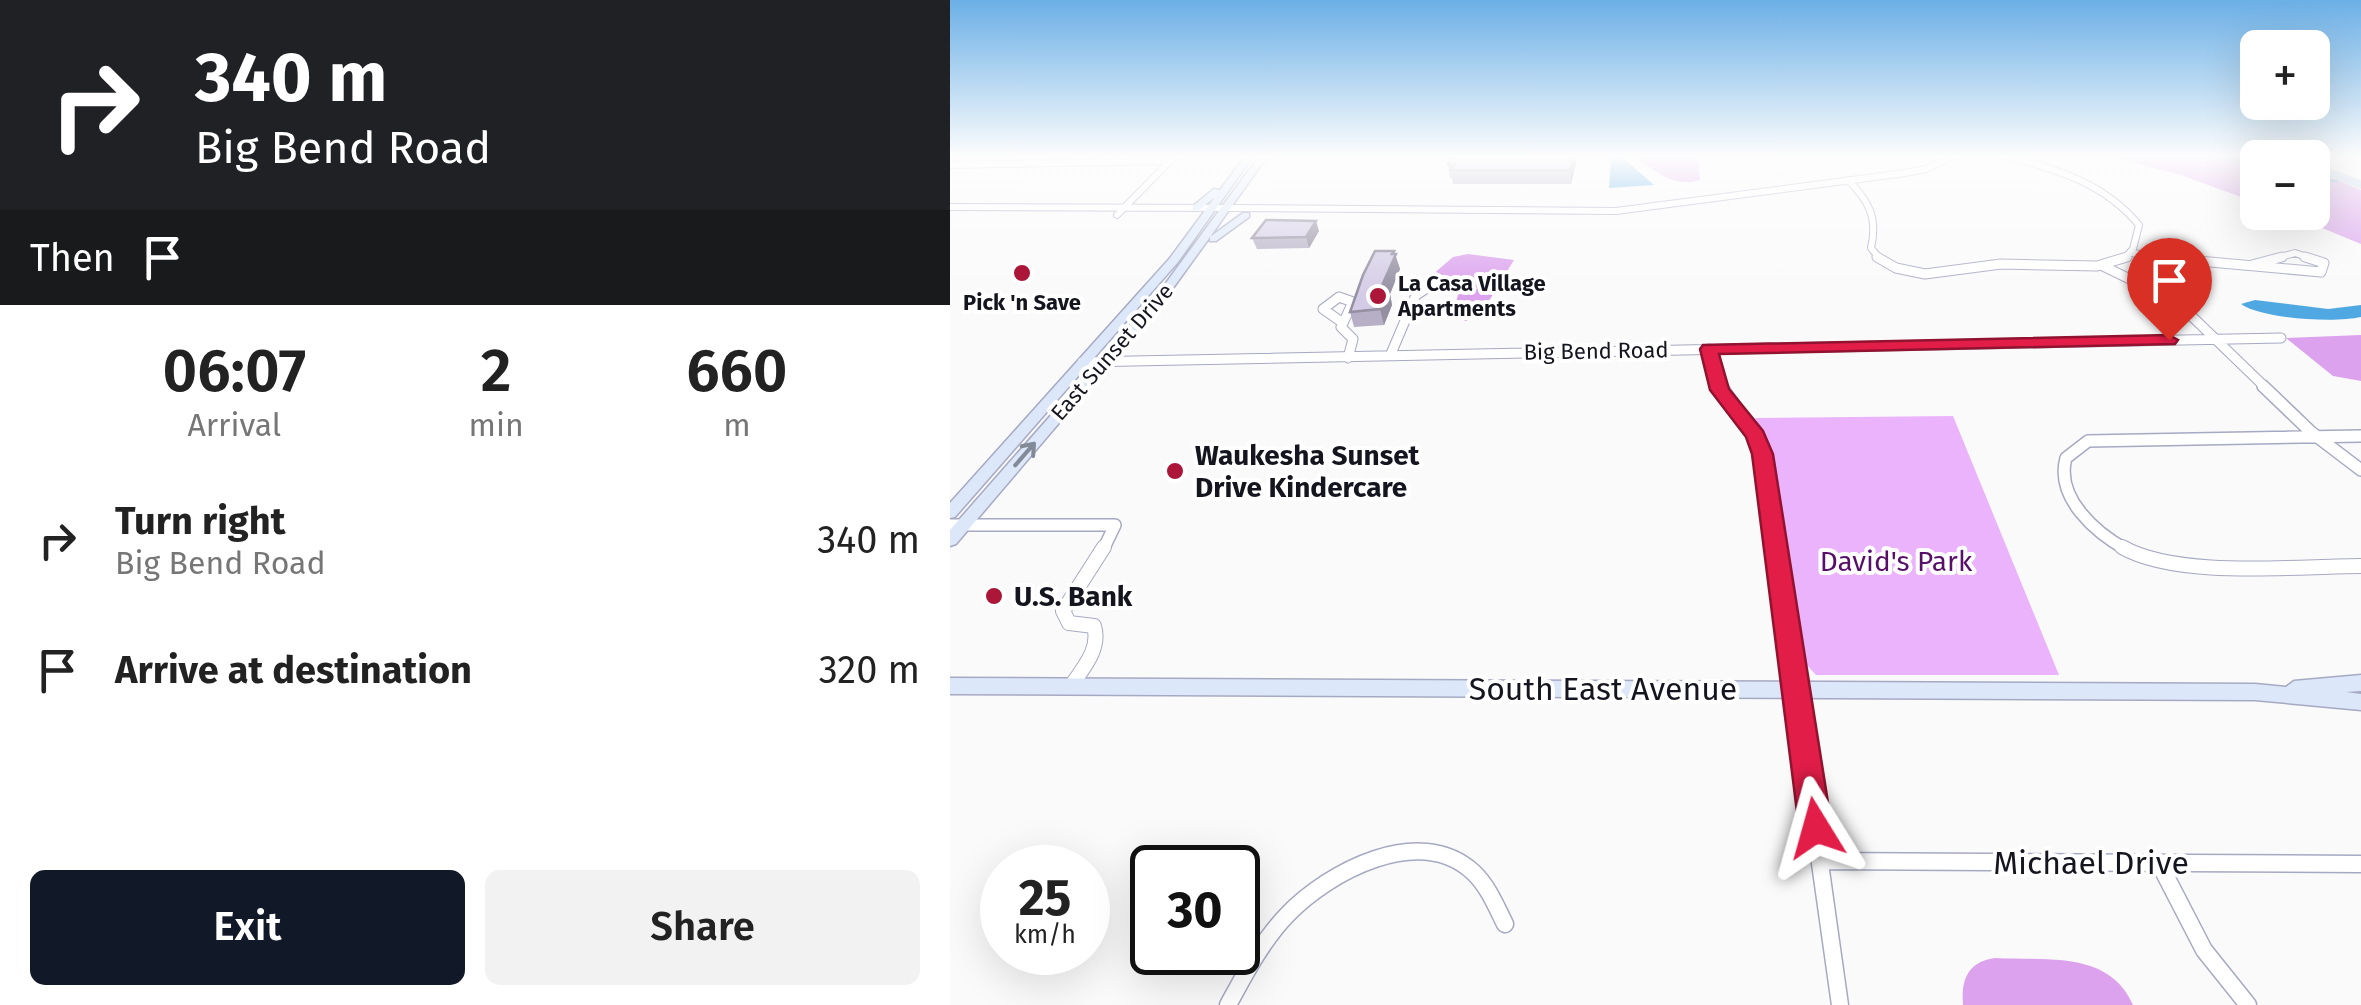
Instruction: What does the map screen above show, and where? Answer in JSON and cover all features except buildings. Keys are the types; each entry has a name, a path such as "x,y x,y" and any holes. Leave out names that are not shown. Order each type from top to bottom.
{"main road":[{"path":"1196,208 1204,202"},
{"name":"East Sunset Drive","path":"954,531 1198,250 1222,202"},
{"name":"East Sunset Drive","path":"950,513 1225,202"},
{"path":"1198,250 1246,215"},
{"name":"South East Avenue","path":"950,686 2255,692 2361,683"},
{"name":"South East Avenue","path":"2255,692 2361,702"}],"street":[{"path":"1120,211 1129,202"},
{"path":"950,211 1567,212 1703,202"},
{"path":"1868,202 1877,224 1871,248 1879,261 1903,271 1937,274 2000,264 2102,264 2124,260 2132,252 2139,225 2122,202"},
{"path":"1165,211 1196,208 1246,215 1353,211"},
{"path":"2132,252 2173,261 2252,266 2294,274 2322,272 2324,263 2295,253 2252,266"},
{"path":"2102,264 2113,274 2176,301 2312,437 2361,470"},
{"path":"1390,356 1416,294 1424,290"},
{"path":"1342,322 1342,330 1354,342 1348,358"},
{"name":"Big Bend Road","path":"1082,362 2282,338"},
{"path":"1709,349 1719,390 1756,435 1762,454 1840,1005"},
{"path":"2361,436 2088,441 2069,452 2062,470 2069,493 2088,522 2118,547 2140,557 2184,567 2361,566"},
{"path":"954,531 1115,526 1064,610 1064,620 1094,626 1099,634 1071,686"},
{"path":"1228,1005 1250,964 1289,912 1330,880 1380,858 1432,855 1466,866 1491,896 1505,924"},
{"name":"Michael Drive","path":"1820,860 2361,864"},
{"path":"2158,863 2204,950 2248,1005"}],"green space":[{"name":"David's Park","path":"1953,416 2059,675 1816,675 1804,662 1771,458 1755,418"}],"shaded area":[{"path":"2330,202 2361,202 2361,244 2327,230"},
{"path":"1468,254 1514,260 1484,309 1466,321 1453,315 1461,283 1424,282 1453,257"},
{"path":"2361,335 2361,381 2333,376 2286,338"},
{"path":"1995,958 2055,960 2092,967 2122,987 2133,1005 1963,1005 1968,973 1978,963"}],"water":[{"path":"2255,300 2328,309 2361,305 2361,317 2299,318 2265,313 2241,304"}],"place":[{"name":"Pick 'n Save","path":"1022,273"},
{"name":"La Casa Village Apartments","path":"1378,296"},
{"name":"Waukesha Sunset Drive Kindercare","path":"1175,471"},
{"name":"U.S. Bank","path":"994,596"}],"route":[{"path":"1816,828 1762,454 1756,435 1719,390 1709,349 2169,340"}]}
